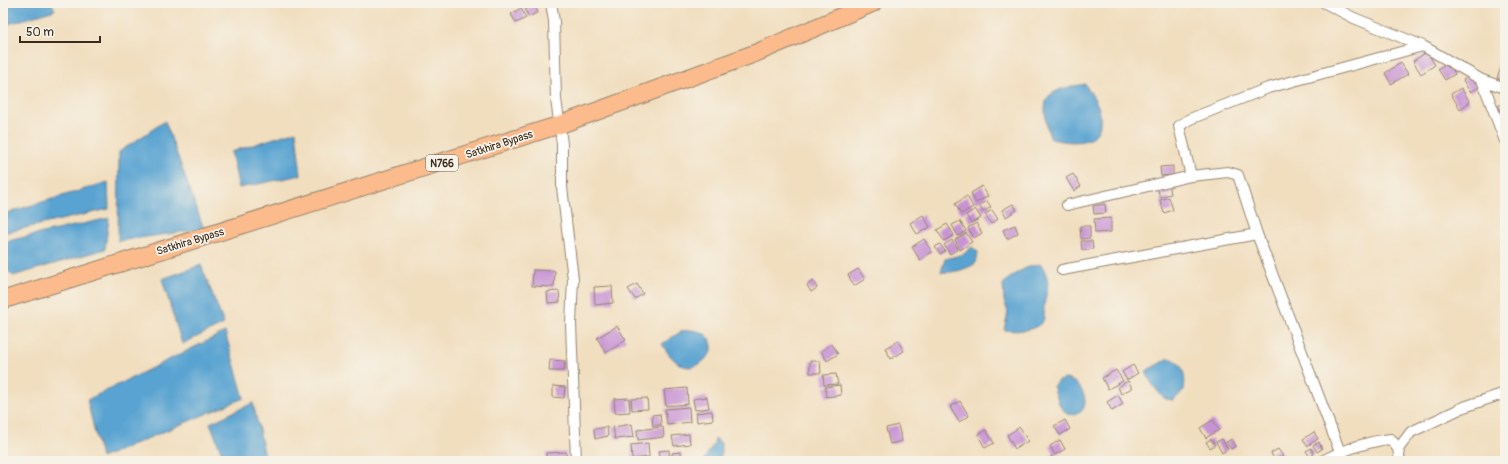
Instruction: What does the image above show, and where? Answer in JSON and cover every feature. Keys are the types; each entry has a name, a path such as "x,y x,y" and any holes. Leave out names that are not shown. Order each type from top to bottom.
{"highway":[{"name":"Satkhira Bypass","path":"3,300 559,126 756,53 873,3"}],"street":[{"path":"551,3 554,21 559,126 562,144 562,187 573,279 571,323 576,461"},
{"path":"1324,3 1354,18 1423,46 1445,57 1482,80 1505,88"},
{"path":"1191,176 1179,126 1190,119 1268,88 1423,46"},
{"path":"1482,80 1505,141"},
{"path":"1067,205 1191,176 1228,172 1238,175 1257,234 1340,452"},
{"path":"1062,270 1257,234"},
{"path":"1398,449 1412,432 1464,407 1505,394"},
{"path":"1322,461 1340,452 1375,441 1392,439 1398,449 1400,461"}],"water":[{"path":"3,3 52,3 55,10 5,25 3,19"},
{"path":"1085,84 1098,106 1100,114 1100,124 1097,132 1092,137 1078,142 1051,139 1045,111 1045,105 1049,96 1056,91"},
{"path":"165,121 204,229 118,241 119,152"},
{"path":"296,131 301,175 239,188 231,152"},
{"path":"108,182 109,209 3,233 3,214"},
{"path":"109,218 105,249 13,276 3,265 3,242"},
{"path":"972,247 978,252 976,263 968,268 950,272 941,272 945,259 964,254"},
{"path":"1041,264 1048,284 1042,322 1036,327 1028,330 1004,330 1008,312 1004,301 1003,284 1020,271"},
{"path":"201,265 224,324 182,344 162,279"},
{"path":"690,330 707,335 712,346 712,351 705,360 698,365 691,367 679,363 667,352 662,344 682,331"},
{"path":"225,332 244,398 101,458 87,400"},
{"path":"1169,358 1181,366 1185,381 1184,391 1173,400 1165,399 1162,396 1151,383 1146,371"},
{"path":"1065,379 1073,381 1083,392 1085,399 1084,406 1082,411 1076,414 1067,414 1060,406 1053,386 1059,381"},
{"path":"253,403 266,461 225,461 210,423"},
{"path":"715,438 721,443 721,461 703,461 714,444"}],"building":[{"path":"534,5 538,12 529,17 525,10"},
{"path":"521,8 526,18 516,23 511,14"},
{"path":"1427,52 1435,65 1421,74 1413,61"},
{"path":"1448,62 1455,74 1445,80 1438,69"},
{"path":"1401,63 1408,74 1391,84 1385,73"},
{"path":"1502,65 1505,66 1505,81 1497,78"},
{"path":"1472,74 1480,87 1470,92 1463,80"},
{"path":"1461,88 1470,102 1460,109 1451,94"},
{"path":"1505,102 1505,117 1498,106"},
{"path":"1173,166 1173,175 1161,176 1160,167"},
{"path":"1073,174 1081,186 1074,191 1066,178"},
{"path":"1169,184 1171,194 1160,197 1157,187"},
{"path":"982,186 988,196 976,203 971,193"},
{"path":"967,196 973,207 961,214 955,204"},
{"path":"1169,197 1173,210 1164,213 1160,200"},
{"path":"987,201 991,207 983,212 979,205"},
{"path":"1013,204 1017,210 1006,217 1002,210"},
{"path":"1105,204 1106,213 1094,214 1093,206"},
{"path":"975,209 981,218 971,223 966,215"},
{"path":"992,210 998,219 991,224 985,214"},
{"path":"923,215 930,227 917,234 910,223"},
{"path":"1111,218 1111,232 1095,233 1094,219"},
{"path":"960,221 966,231 958,236 952,225"},
{"path":"976,223 982,233 974,238 968,228"},
{"path":"947,224 954,235 944,241 937,230"},
{"path":"1015,225 1018,233 1007,239 1003,230"},
{"path":"1080,226 1090,226 1090,238 1081,239"},
{"path":"966,233 972,242 960,250 955,240"},
{"path":"924,239 932,252 920,260 912,247"},
{"path":"952,240 958,249 950,254 944,245"},
{"path":"1081,241 1092,241 1093,249 1082,250"},
{"path":"940,244 945,251 940,254 935,247"},
{"path":"858,269 865,279 854,286 848,275"},
{"path":"533,270 555,271 554,287 532,286"},
{"path":"813,281 817,288 811,292 807,285"},
{"path":"637,284 643,294 635,299 628,289"},
{"path":"612,286 613,303 595,305 594,287"},
{"path":"559,291 560,302 548,303 547,292"},
{"path":"617,326 626,340 606,353 597,338"},
{"path":"898,341 904,351 891,359 885,348"},
{"path":"832,344 838,354 827,361 821,351"},
{"path":"550,360 565,361 564,371 549,371"},
{"path":"810,361 820,361 821,373 810,373"},
{"path":"1133,365 1138,373 1127,380 1122,372"},
{"path":"1116,370 1123,381 1108,389 1102,378"},
{"path":"836,374 838,384 824,385 823,375"},
{"path":"1128,381 1132,388 1121,394 1118,387"},
{"path":"840,385 841,395 826,397 825,387"},
{"path":"553,386 565,387 564,398 553,397"},
{"path":"687,388 688,404 666,406 664,390"},
{"path":"1118,395 1123,404 1112,411 1107,402"},
{"path":"707,397 709,408 695,410 693,399"},
{"path":"629,398 630,412 615,413 614,399"},
{"path":"647,398 648,409 632,410 631,399"},
{"path":"960,401 969,416 959,422 950,407"},
{"path":"689,407 690,422 667,425 665,409"},
{"path":"712,411 713,420 697,422 696,413"},
{"path":"660,414 661,425 653,426 652,415"},
{"path":"1065,420 1070,429 1060,435 1054,426"},
{"path":"1213,420 1219,430 1206,438 1200,428"},
{"path":"632,424 634,437 615,439 613,427"},
{"path":"898,425 902,441 890,444 886,428"},
{"path":"607,427 608,436 595,439 594,429"},
{"path":"663,427 664,437 638,440 637,430"},
{"path":"1020,427 1028,441 1015,449 1007,435"},
{"path":"986,430 994,443 985,448 978,435"},
{"path":"1314,432 1318,439 1307,446 1303,439"},
{"path":"689,434 690,444 674,446 672,436"},
{"path":"1211,439 1215,445 1210,448 1206,442"},
{"path":"1222,439 1228,449 1222,453 1216,442"},
{"path":"1232,439 1236,446 1231,449 1226,442"},
{"path":"1060,440 1065,449 1055,455 1050,446"},
{"path":"1319,442 1322,449 1317,452 1313,445"},
{"path":"648,443 649,457 632,459 631,445"},
{"path":"1311,448 1314,454 1310,457 1306,451"},
{"path":"1278,449 1283,456 1275,461 1271,453"},
{"path":"669,450 670,461 661,461 659,451"},
{"path":"566,452 567,461 546,461 546,453"},
{"path":"681,452 682,461 672,461 672,453"},
{"path":"1052,456 1055,461 1045,461"},
{"path":"913,457 916,461 906,461"}]}
